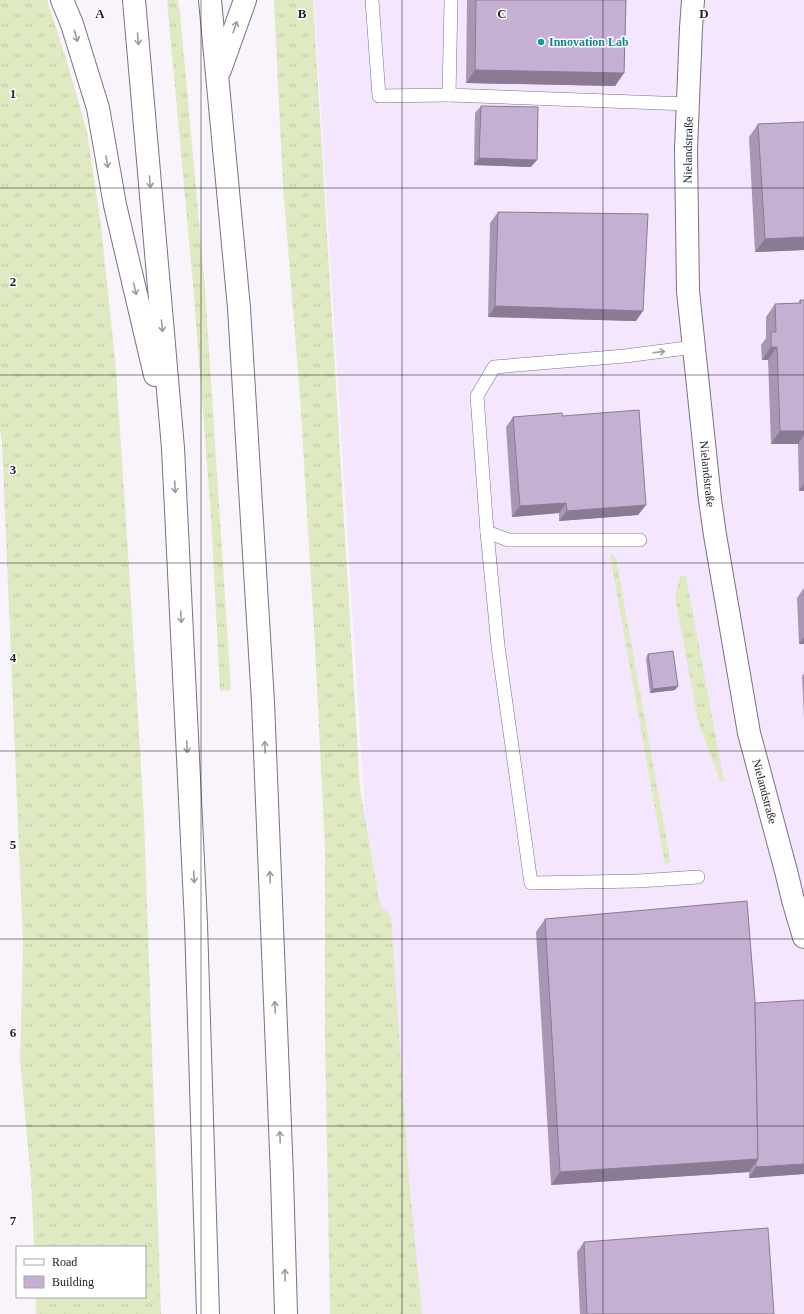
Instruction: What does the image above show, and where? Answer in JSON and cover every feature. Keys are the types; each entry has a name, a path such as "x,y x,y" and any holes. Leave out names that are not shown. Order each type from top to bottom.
{"main road":[{"path":"62,0 72,24 98,108 115,205 173,448"},
{"path":"134,0 173,448 196,915 208,1314"},
{"path":"210,0 240,308 263,702 286,1314"},
{"path":"218,77 245,0"},
{"name":"Nielandstraße","path":"693,0 686,149 688,291 715,535 749,733 804,937"}],"lane":[{"path":"372,0 379,96 449,95 688,104"},
{"path":"449,95 451,0"},
{"path":"694,347 625,356 494,367 477,396 487,532 498,646 531,883 638,882 698,877"},
{"path":"487,532 508,540 640,540"}],"shaded area":[{"path":"314,0 804,0 804,1314 399,1314 368,863"}],"green space":[{"path":"0,0 47,0 68,65 87,132 101,225 116,370 144,817 161,1314 36,1314 36,1298 146,1298 146,1246 34,1246 31,1180 20,1060 23,944 2,443 0,430"},
{"path":"167,0 178,0 180,13 205,288 231,690 220,691 211,516 193,284"},
{"path":"274,0 313,0 360,788 380,905 391,916 409,1180 422,1314 330,1314 325,1035 325,851 315,646 300,396 283,186"},
{"path":"612,554 616,558 670,859 668,864 665,865 610,555"},
{"path":"680,576 686,576 724,781 720,781 698,721 675,596"}],"building":[{"name":"Innovation Lab","path":"476,0 626,0 624,73 475,70"},
{"path":"481,106 538,107 537,160 479,158"},
{"path":"804,122 804,237 765,239 758,124"},
{"path":"498,212 648,214 643,311 495,306"},
{"path":"800,300 804,300 804,431 780,431 777,347 771,347 771,332 776,332 775,304 801,303"},
{"path":"639,410 646,505 567,511 566,503 520,506 513,417 562,413 563,416"},
{"path":"673,651 678,686 653,689 648,654"},
{"path":"747,901 755,1001 758,1159 560,1172 545,919"},
{"path":"804,1000 804,1164 756,1167 756,1162 758,1159 755,1003"},
{"path":"768,1228 774,1314 587,1314 584,1242"}],"place":[{"name":"Innovation Lab","path":"541,42"}]}
